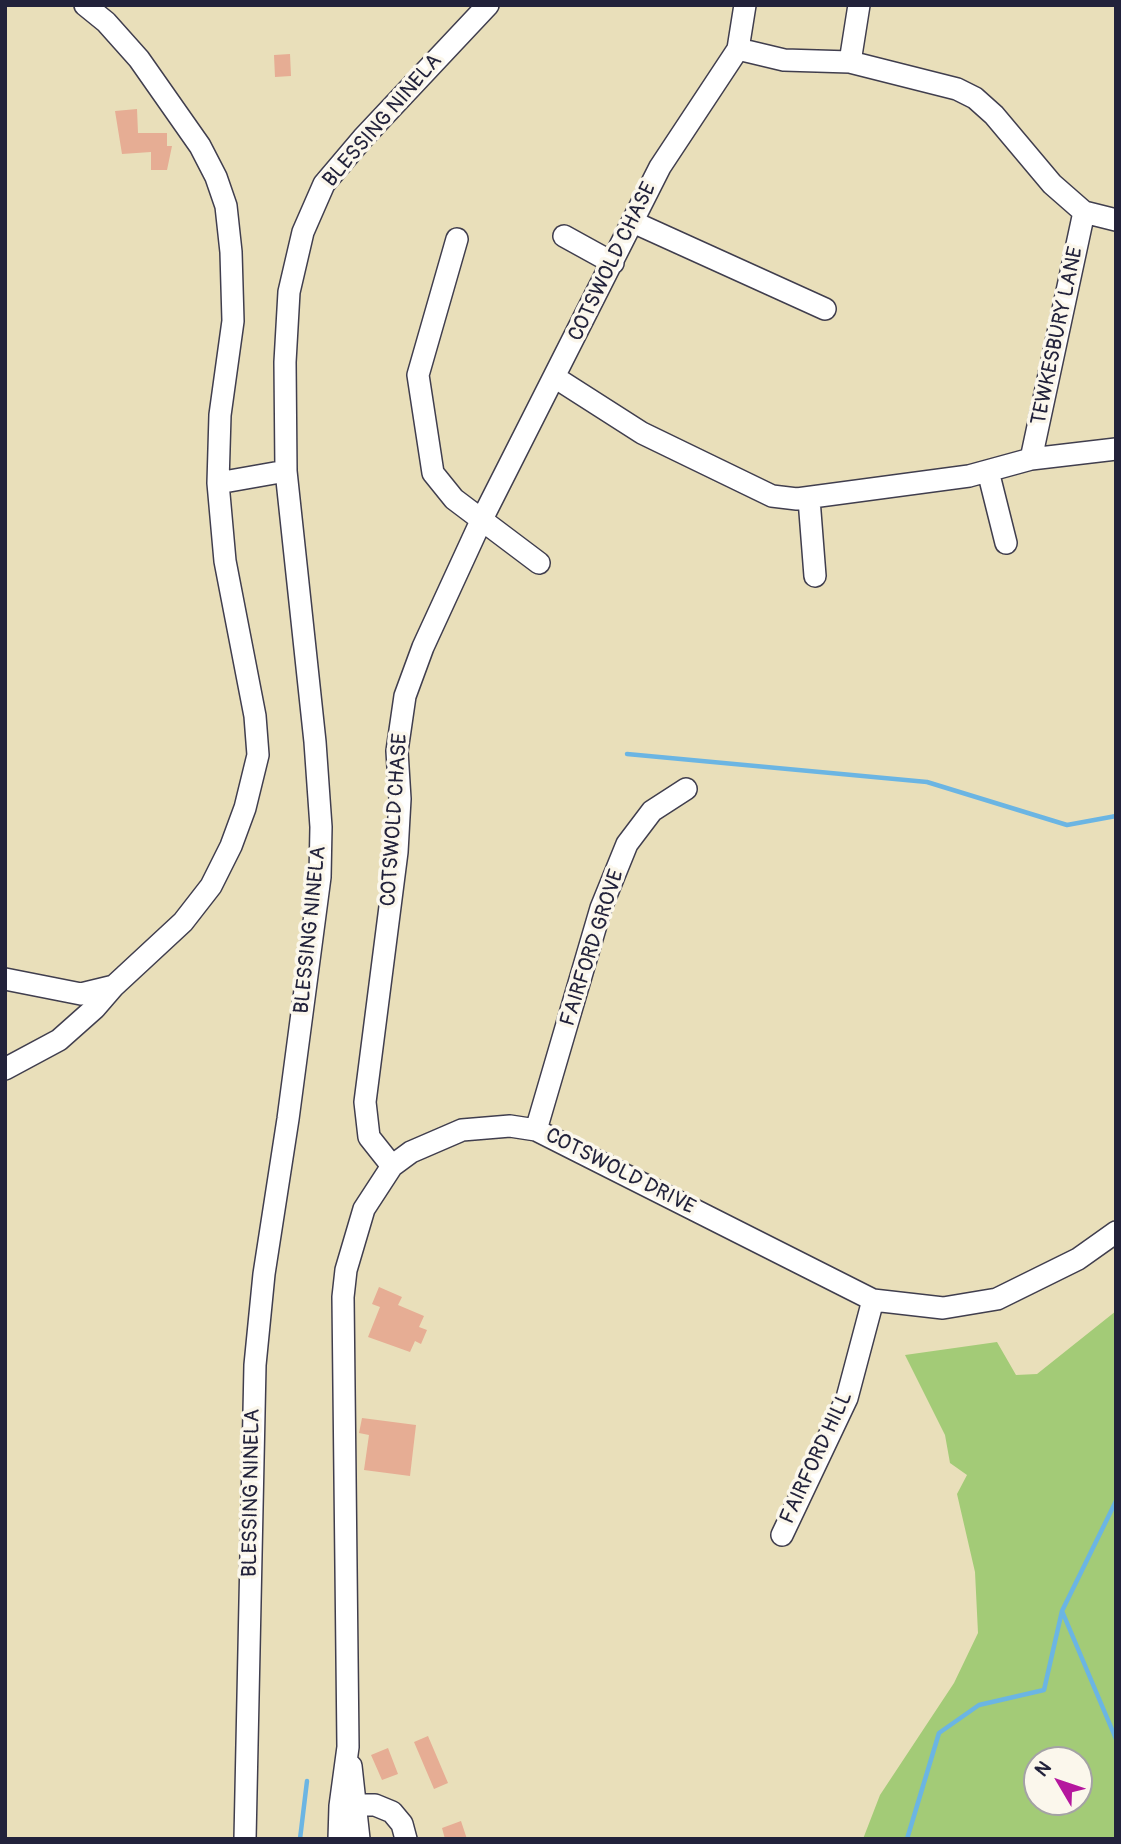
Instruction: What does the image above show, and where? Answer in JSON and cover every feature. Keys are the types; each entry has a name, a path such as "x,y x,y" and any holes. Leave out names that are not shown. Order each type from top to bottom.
{"street":[{"path":"5,1069 60,1040 183,922 211,886 240,821 258,755 255,716 225,561 218,483 220,415 233,321 231,252 226,206 216,177 192,135 139,59 106,22 85,5"},
{"name":"BLESSING NINELA","path":"245,1839 255,1365 264,1273 303,1015 320,877 321,827 315,742 286,471 285,362 289,292 303,232 324,184 362,138 488,5"},
{"name":"COTSWOLD CHASE","path":"392,1166 369,1137 365,1102 397,852 400,799 397,751 405,696 423,647 481,521 633,222 680,135 737,49 745,5"},
{"path":"850,62 859,5"},
{"path":"737,49 784,60 850,62 957,89 975,98 994,115 1052,184 1084,212 1116,220"},
{"name":"TEWKESBURY LANE","path":"1031,459 1084,212"},
{"path":"633,222 825,309"},
{"path":"564,236 613,263"},
{"path":"457,239 418,375 433,473 439,484 481,521 539,563"},
{"path":"556,378 642,433 772,496 809,499 988,471 1031,459 1116,449"},
{"path":"218,483 286,471"},
{"path":"988,471 1006,543"},
{"path":"809,499 814,576"},
{"name":"FAIRFORD GROVE","path":"536,1130 601,908 627,844 652,811 686,789"},
{"path":"5,979 81,994 114,986"},
{"name":"COTSWOLD DRIVE","path":"359,1839 349,1805 343,1297 352,1245 364,1209 392,1166 429,1142 462,1130 510,1126 536,1130 873,1300 943,1308 997,1299 1078,1259 1116,1232"},
{"name":"FAIRFORD HILL","path":"782,1535 847,1398 873,1300"},
{"path":"349,1805 375,1805 392,1812 402,1824 406,1839"},
{"name":"COTSWOLD DRIVE","path":"339,1839 349,1805"}],"green space":[{"path":"1116,1311 1116,1839 863,1839 880,1795 954,1683 978,1633 975,1572 957,1494 967,1475 950,1463 945,1435 905,1355 997,1342 1016,1375 1037,1374"}],"building":[{"path":"290,54 291,76 275,77 274,55"},
{"path":"137,109 138,133 167,133 167,146 172,146 167,170 151,170 151,152 122,154 115,111"},
{"path":"379,1287 402,1297 398,1305 424,1316 419,1327 427,1330 421,1344 415,1341 410,1352 368,1337 380,1307 372,1304"},
{"path":"362,1418 416,1425 410,1476 364,1470 369,1435 359,1433"},
{"path":"428,1736 448,1783 434,1789 414,1742"},
{"path":"388,1748 398,1774 382,1780 371,1755"},
{"path":"461,1821 467,1839 445,1839 442,1828"}],"waterway":[{"path":"627,754 927,782 1067,825 1116,816"},
{"path":"1116,1501 1062,1611 1116,1739"},
{"path":"907,1839 939,1733 979,1705 1044,1690 1062,1611"},
{"path":"300,1839 307,1781"}]}
